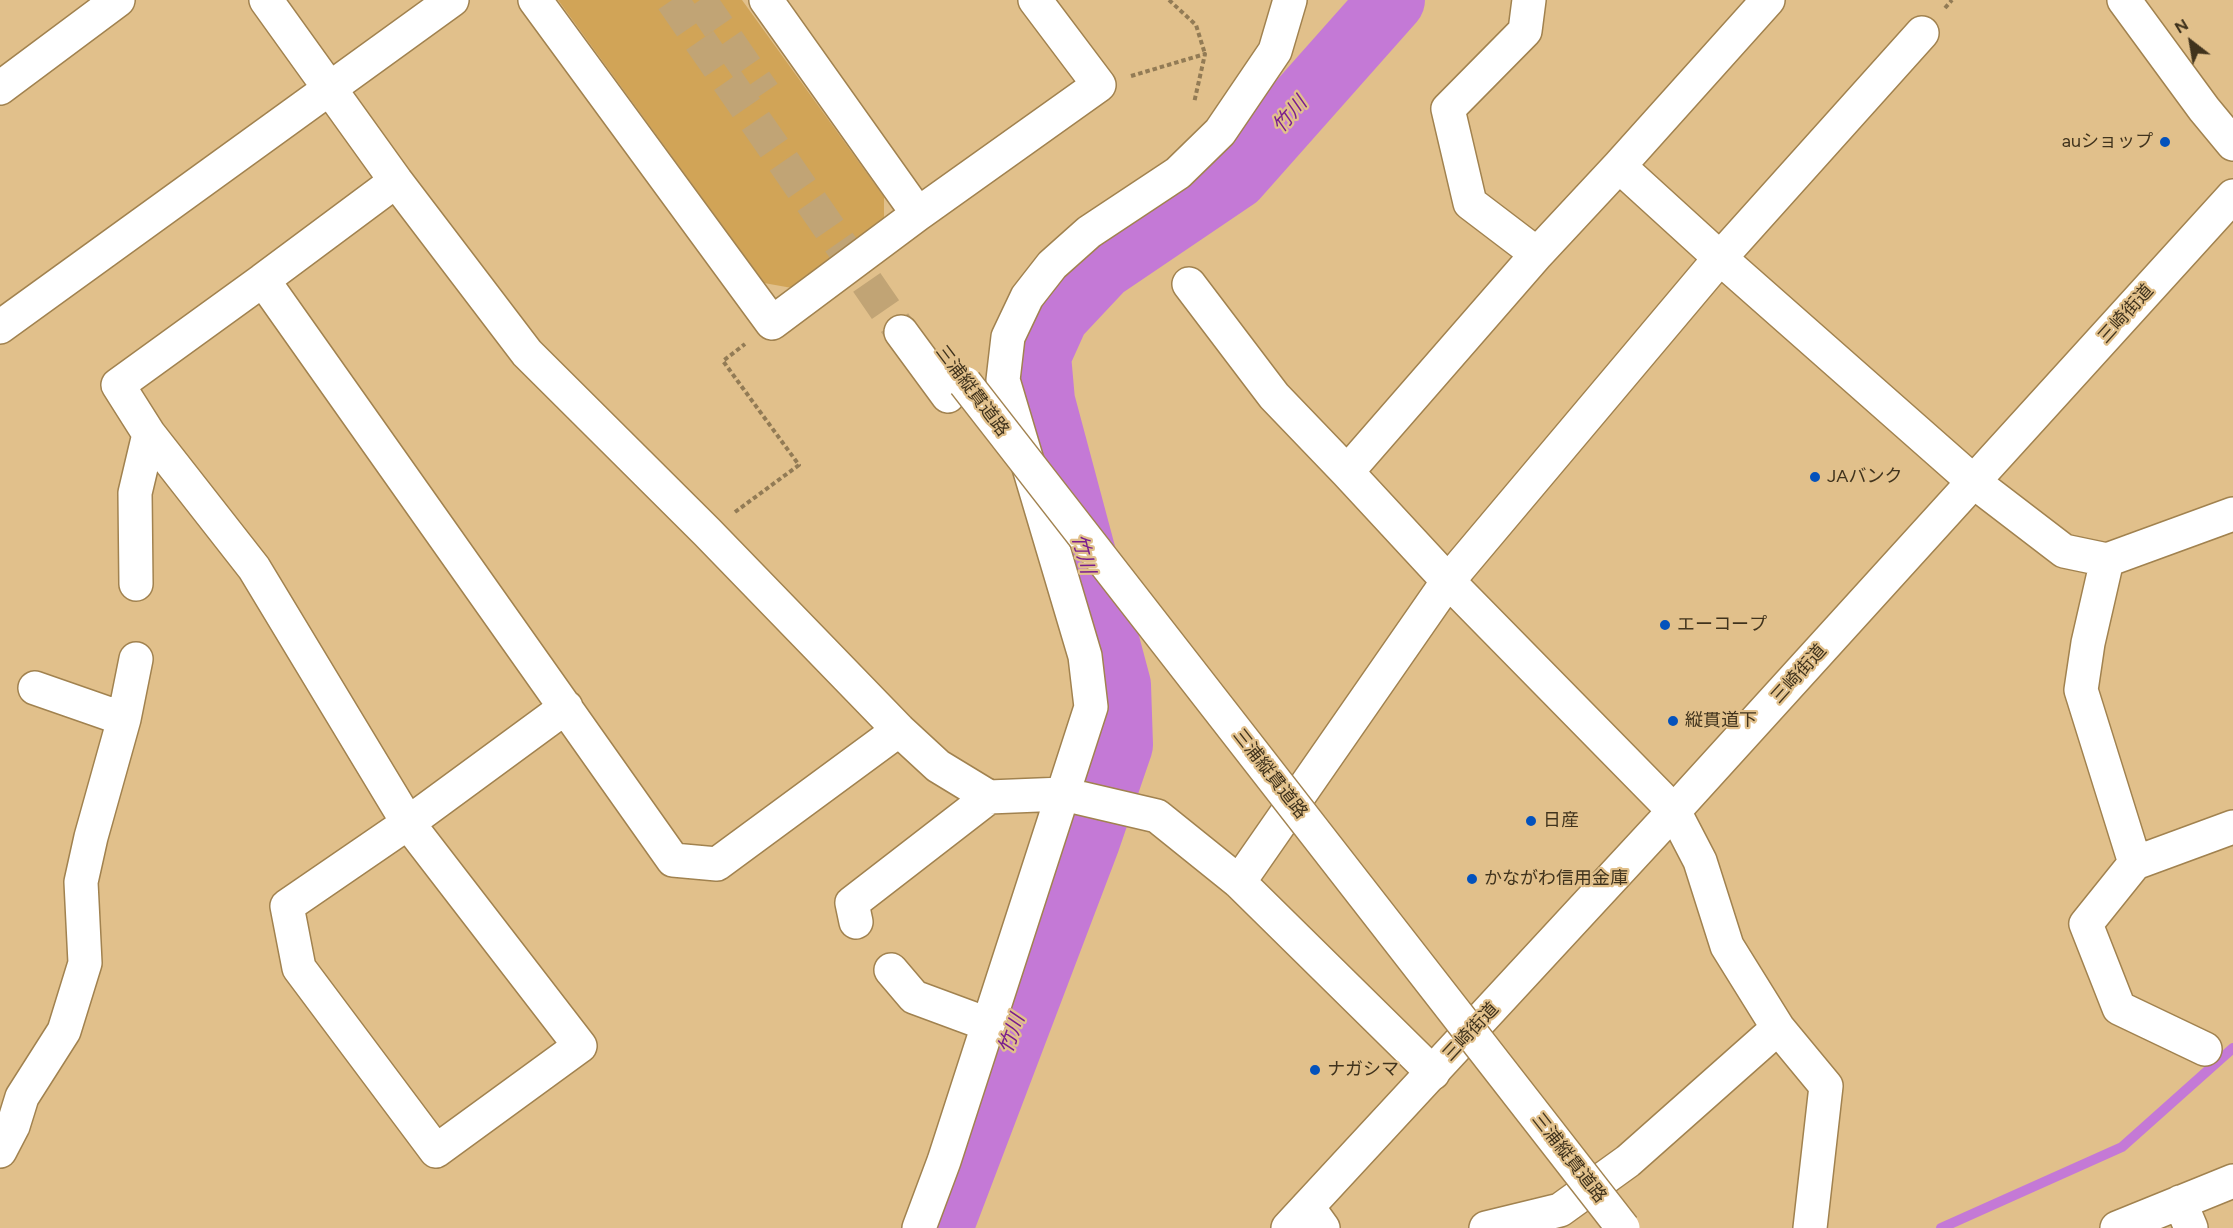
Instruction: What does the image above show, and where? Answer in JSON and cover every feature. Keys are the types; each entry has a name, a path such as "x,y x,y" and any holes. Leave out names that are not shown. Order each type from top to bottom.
{"main road":[{"path":"0,88 118,0"},
{"path":"266,0 396,181 526,353 707,532 899,730 938,766 989,797 1063,794 1157,816 1239,882 1433,1073"},
{"path":"0,327 452,0"},
{"path":"535,0 771,323 918,214 1099,86 1035,0"},
{"path":"766,0 918,214"},
{"path":"919,1228 944,1161 1091,707 1085,656 1003,380 1008,337 1027,297 1052,265 1089,232 1178,173 1220,132 1275,51 1290,0"},
{"path":"1529,0 1525,31 1448,109 1470,203 1537,254"},
{"path":"1347,472 1537,254 1768,0"},
{"path":"2124,0 2204,109 2233,144"},
{"path":"1239,882 1448,581 1720,258 1922,33"},
{"path":"1619,166 1974,482 2064,551 2107,560 2233,514"},
{"path":"396,181 118,385 149,434 254,568 408,824 580,1046 436,1151 299,968 287,906 408,824 566,707"},
{"name":"三崎街道","path":"1306,1221 1433,1073 2233,196"},
{"path":"263,280 673,860 717,864 899,730"},
{"path":"1189,284 1274,396 1448,581 1674,811 1700,861 1727,946 1778,1028 1826,1086 1810,1228"},
{"name":"三浦縦貫道路","path":"910,326 1596,1228"},
{"name":"三浦縦貫道路","path":"957,390 1623,1228"},
{"path":"136,584 135,493 149,434"},
{"path":"2107,560 2088,643 2081,690 2135,863"},
{"path":"0,1150 13,1126 22,1096 64,1031 85,963 81,882 91,837 124,719 136,659"},
{"path":"34,688 124,719"},
{"path":"856,922 852,903 989,797"},
{"path":"2205,1049 2119,1008 2086,924 2135,863 2233,827"},
{"path":"891,970 914,997 987,1024"},
{"path":"1486,1228 1560,1210 1628,1161 1778,1028"},
{"path":"2117,1228 2186,1215 2233,1180"}],"path":[{"path":"1169,0 1196,25 1205,54 1193,108"},
{"path":"1099,86 1205,54"},
{"path":"707,532 799,465 723,362 771,323"}],"shaded area":[{"path":"558,0 742,0 884,197 884,220 792,288 764,283"}],"waterway":[{"name":"竹川","path":"940,1228 1087,841 1120,745 1118,685 1042,401 1038,356 1056,316 1102,267 1235,177 1392,0"},
{"path":"1941,1228 2122,1147 2233,1048"}],"tunnel":[{"path":"672,0 901,332"},
{"path":"700,0 764,93"}],"place":[{"name":"auショップ","path":"2165,142"},
{"name":"JAバンク","path":"1815,477"},
{"name":"エーコープ","path":"1665,625"},
{"name":"縦貫道下","path":"1673,721"},
{"name":"日産","path":"1531,821"},
{"name":"かながわ信用金庫","path":"1472,879"},
{"name":"ナガシマ","path":"1315,1070"}]}
